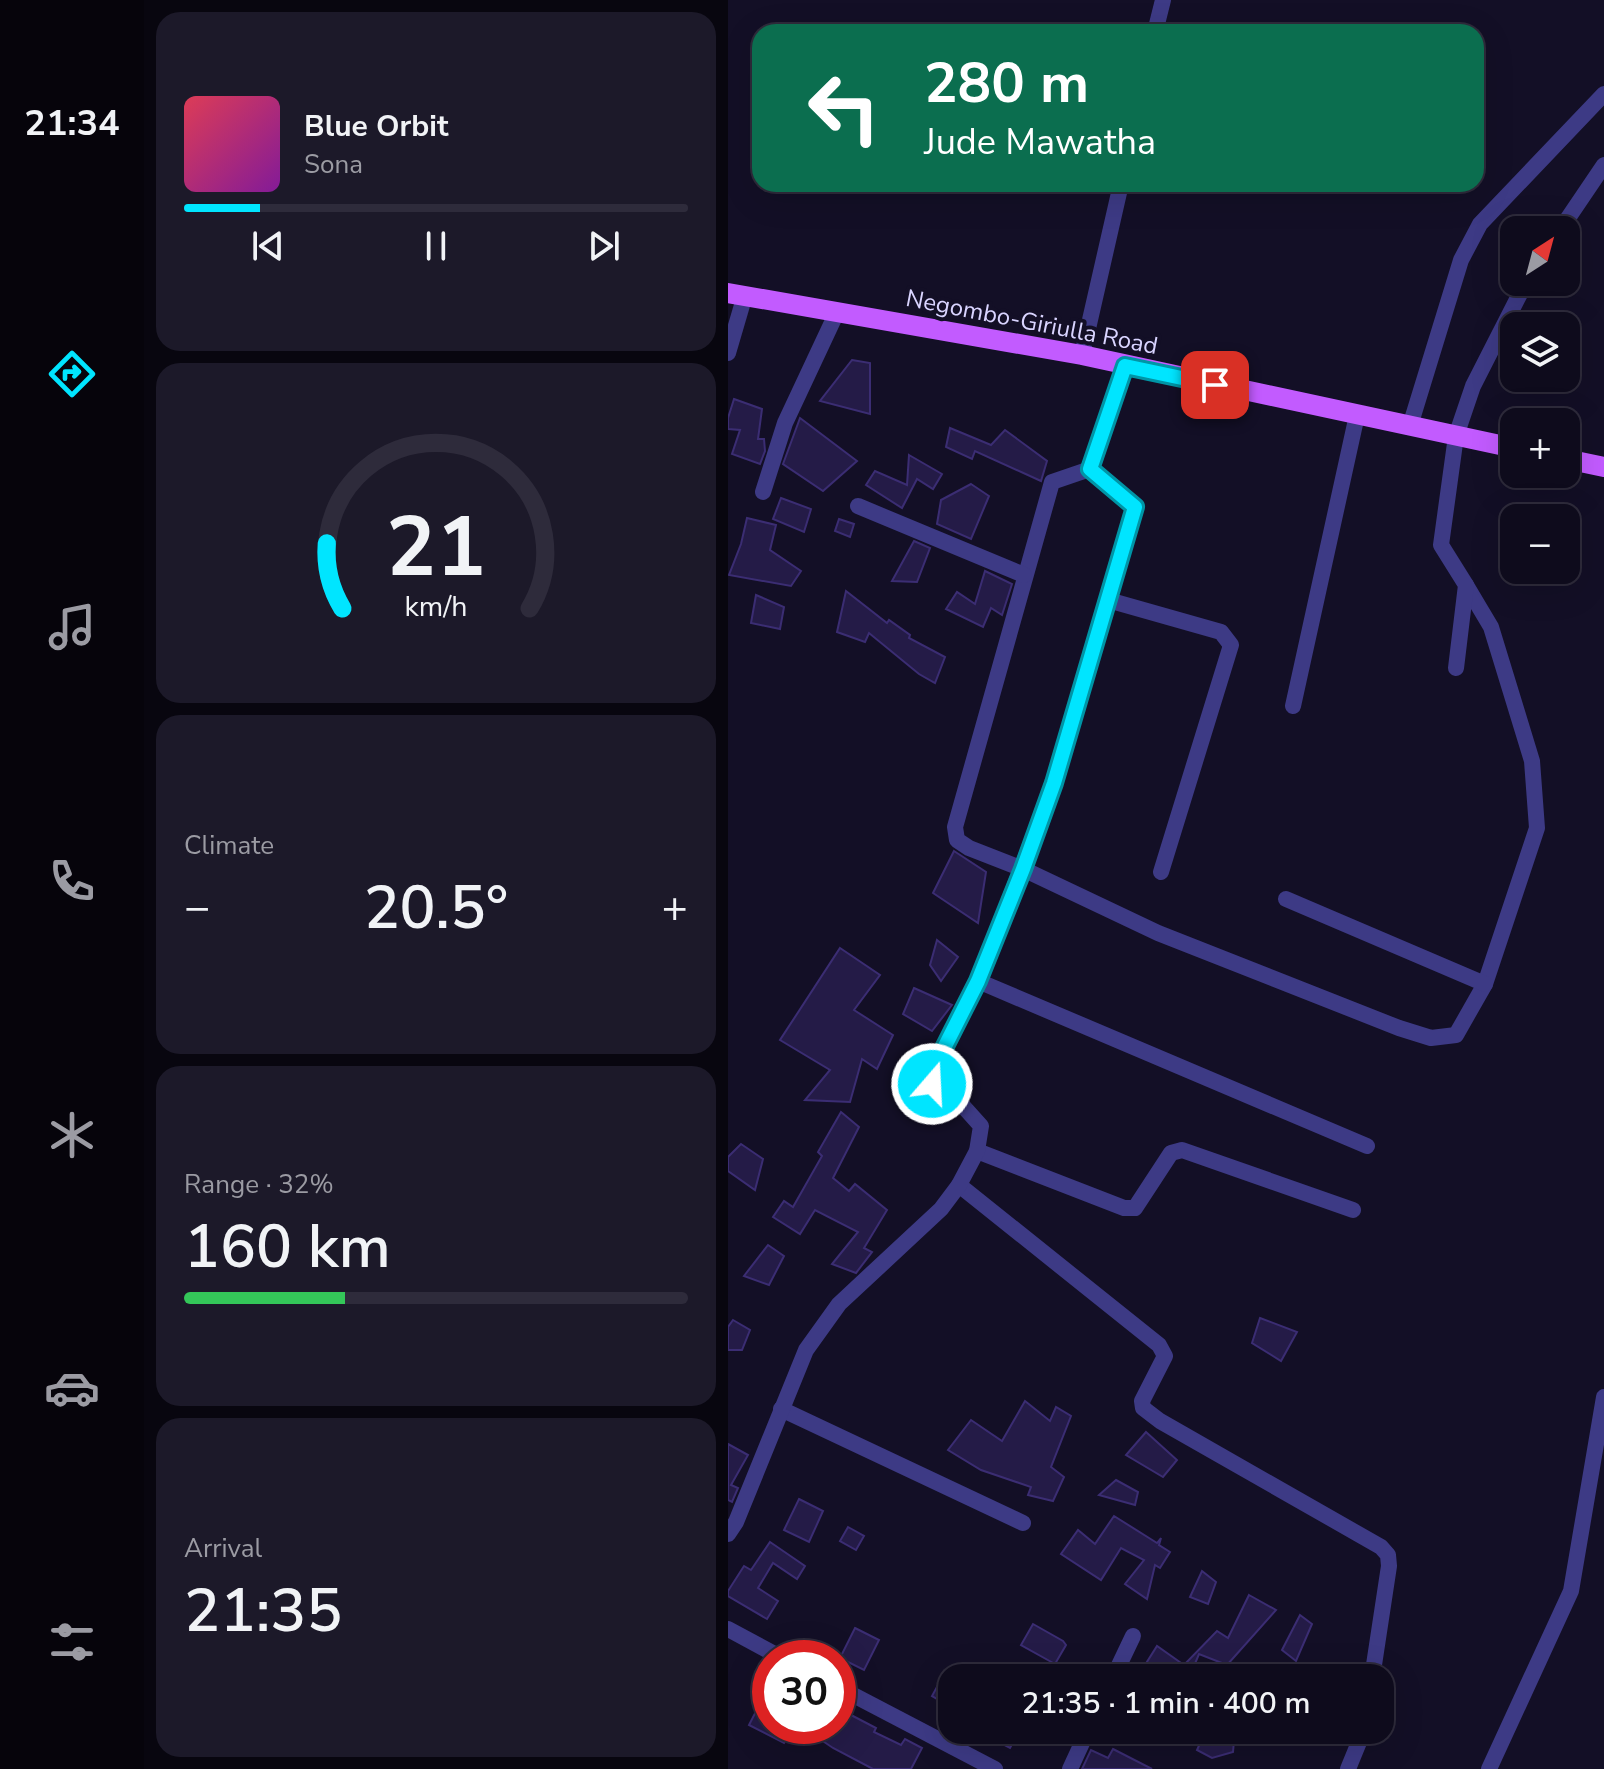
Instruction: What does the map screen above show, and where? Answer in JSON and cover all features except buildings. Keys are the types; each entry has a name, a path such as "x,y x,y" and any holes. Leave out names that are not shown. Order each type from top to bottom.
{"main road":[{"name":"Negombo-Giriulla Road","path":"736,294 1082,355 1500,445"},
{"path":"1580,462 1604,467"}],"street":[{"path":"1157,24 1163,0"},
{"path":"1410,426 1461,260 1480,224 1604,94"},
{"path":"1569,216 1604,165"},
{"path":"1082,355 1119,192"},
{"path":"728,353 736,294"},
{"path":"1090,469 1052,482 955,827 957,840 1158,933 1399,1028 1431,1038 1456,1035 1485,984 1537,828 1532,761 1491,627 1441,545 1456,436 1473,386 1519,296"},
{"path":"763,492 785,423 837,312"},
{"path":"1090,469 1125,366"},
{"path":"1293,706 1357,415"},
{"path":"728,1534 736,1522 806,1350 839,1304 941,1209 959,1185 977,1151 981,1126 963,1106 939,1098 932,1084 940,1056 978,981 1054,783 1135,507 1090,469"},
{"path":"858,506 1024,575"},
{"path":"1456,668 1466,585"},
{"path":"1108,600 1221,632 1231,645 1161,872"},
{"path":"1286,899 1485,984"},
{"path":"978,981 1367,1146"},
{"path":"977,1151 1124,1208 1135,1208 1171,1153 1182,1150 1353,1210"},
{"path":"959,1185 1159,1345 1165,1356 1142,1401 1143,1408 1160,1421 1381,1547 1388,1555 1374,1664"},
{"path":"1489,1769 1571,1591 1604,1397"},
{"path":"781,1409 1023,1523"},
{"path":"728,1629 752,1642"},
{"path":"1120,1664 1133,1636"},
{"path":"856,1696 995,1769"},
{"path":"1070,1769 1082,1744"},
{"path":"1348,1769 1358,1744"}],"route":[{"path":"932,1084 940,1056 978,981 1054,783 1135,507 1090,469 1125,366 1215,385"}]}
